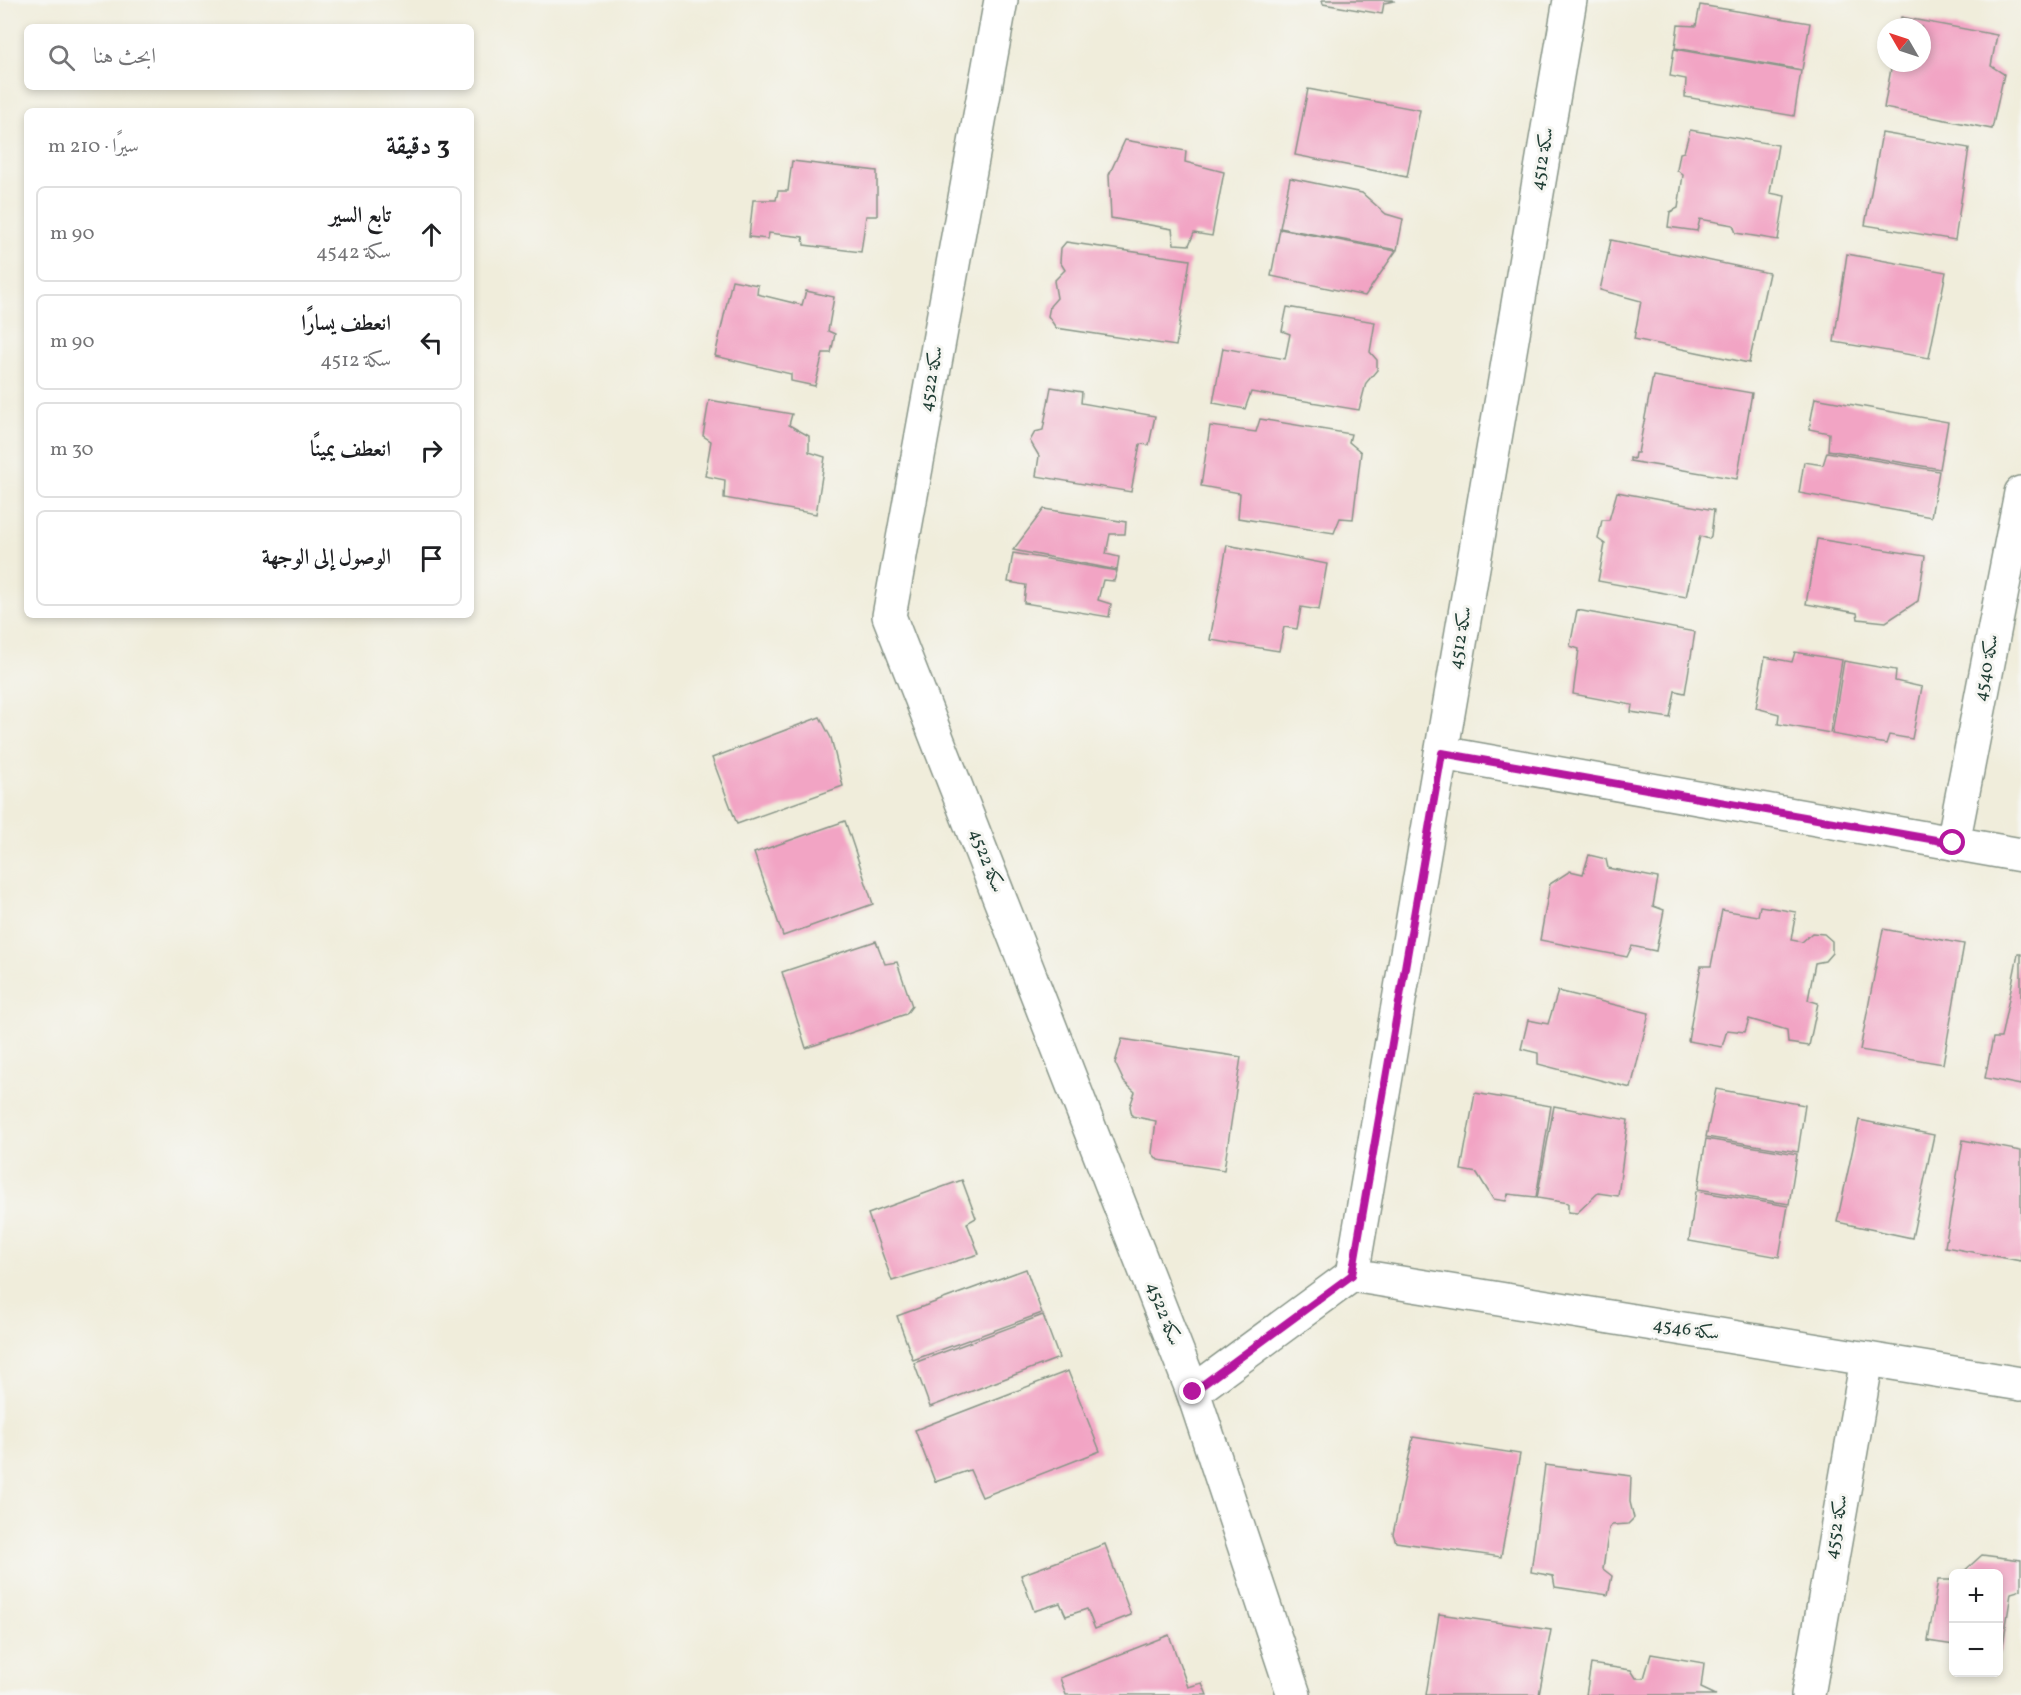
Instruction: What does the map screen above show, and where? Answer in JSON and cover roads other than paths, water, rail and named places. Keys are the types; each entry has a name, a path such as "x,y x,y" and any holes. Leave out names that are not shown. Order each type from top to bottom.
{"street":[{"name":"سكة 4522","path":"1001,0 890,616 1193,1392 1294,1695"},
{"name":"سكة 4512","path":"1352,1275 1570,0"},
{"name":"سكة 4540","path":"1953,843 2021,493"},
{"path":"1442,753 2021,855"},
{"path":"1193,1392 1352,1275"},
{"name":"سكة 4546","path":"1352,1275 2021,1384"},
{"name":"سكة 4552","path":"1808,1695 1867,1359"}]}
